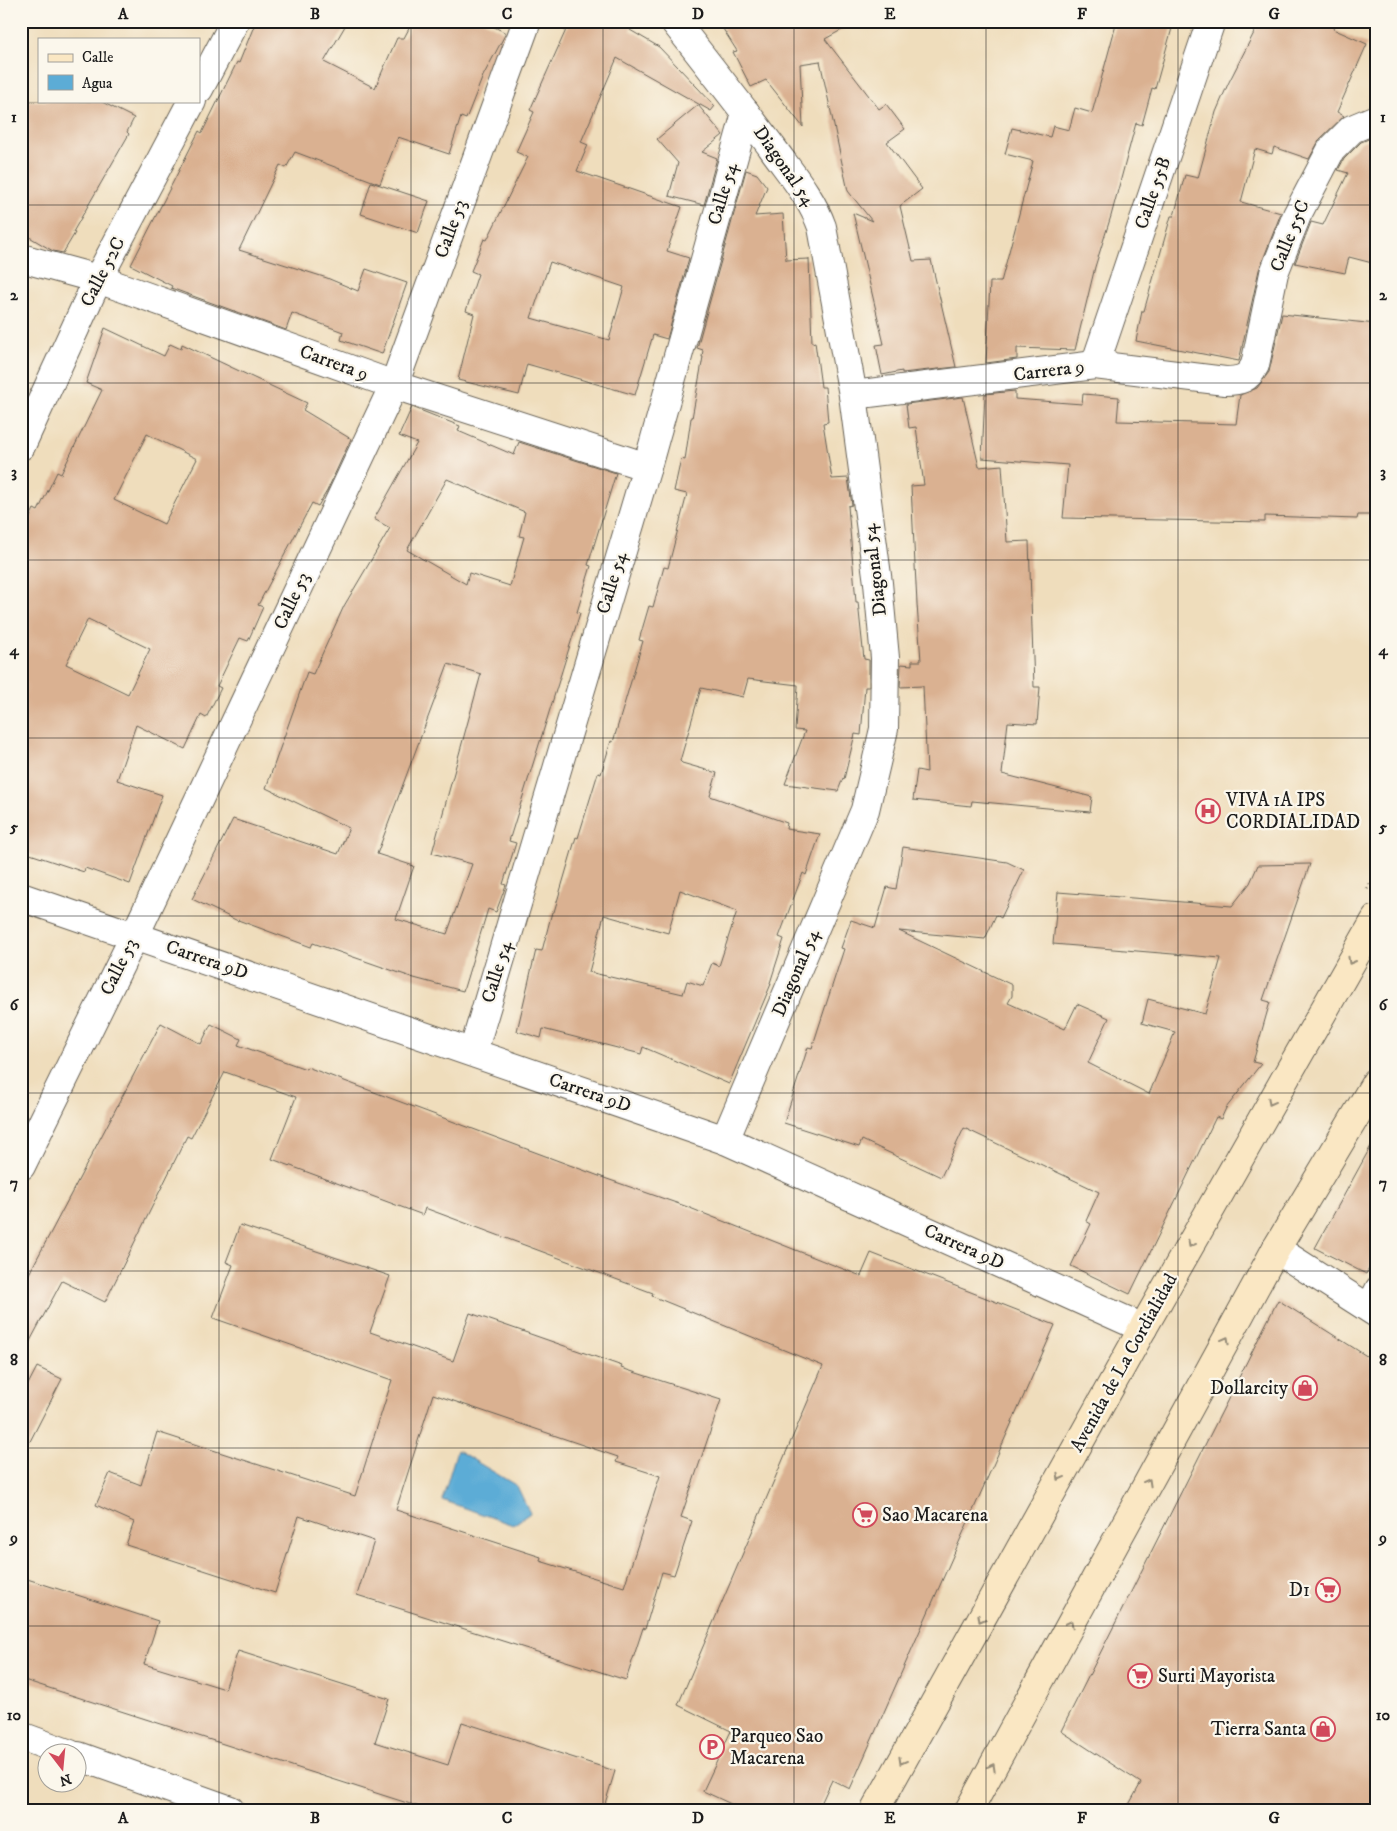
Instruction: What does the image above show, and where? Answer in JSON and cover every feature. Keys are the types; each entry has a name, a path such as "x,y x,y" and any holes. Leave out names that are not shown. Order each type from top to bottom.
{"main road":[{"name":"Avenida de La Cordialidad","path":"874,1810 1376,919"},
{"path":"969,1810 1276,1248 1376,1082"}],"street":[{"path":"200,87 235,21"},
{"name":"Calle 53","path":"21,1166 135,935 394,385 527,21"},
{"name":"Diagonal 54","path":"674,21 746,113 815,209 822,228 853,395 878,583 885,658 884,729 865,810 725,1140"},
{"name":"Calle 55B","path":"1095,365 1211,21"},
{"name":"Calle 52C","path":"21,446 98,279 191,102"},
{"name":"Calle 54","path":"473,1052 647,467 746,113"},
{"name":"Calle 55C","path":"1244,378 1251,373 1255,365 1274,273 1297,214 1331,150 1352,129 1376,119"},
{"name":"Carrera 9","path":"21,258 98,279 394,385 647,467"},
{"name":"Carrera 9","path":"853,395 1095,365 1225,381 1244,378"},
{"name":"Carrera 9D","path":"21,897 725,1140 1144,1328"},
{"path":"1276,1248 1373,1302"},
{"path":"21,1736 43,1744"},
{"path":"88,1760 220,1808"}],"water":[{"path":"457,1450 517,1486 530,1513 513,1525 442,1500"}],"building":[{"path":"256,21 348,21 324,62 375,88 397,38 404,38 413,21 483,21 506,33 483,76 466,119 461,117 449,154 398,137 380,184 295,152 286,168 280,165 239,250 327,278 358,291 366,269 407,283 382,354 341,340 343,332 292,313 286,330 171,288 172,286 131,265 199,131 202,133 237,62 239,63"},
{"path":"570,21 634,21 630,30 659,47 715,106 711,111 617,58 581,142 588,145 577,171 682,207 667,251 689,258 667,339 653,335 635,395 527,364 519,395 458,380 474,314 466,311 478,274 471,271 484,239 487,240 528,157 516,152 534,112 530,110","holes":["550,262 624,287 609,340 531,318"]},
{"path":"718,21 858,21 825,39 879,109 886,104 905,129 887,142 922,189 900,206 913,261 931,260 956,367 902,373 902,371 882,375 876,345 884,344 853,213 872,221 848,191 820,61 800,64 803,127 766,80 751,87 733,52 737,51"},
{"path":"1117,21 1174,21 1155,89 1152,88 1142,125 1136,123 1095,267 1075,350 1017,348 1017,359 986,363 990,282 1001,282 1033,161 1005,154 1012,128 1050,137 1053,126 1069,130 1075,108 1092,113"},
{"path":"1260,21 1338,21 1333,29 1367,44 1337,112 1344,116 1320,139 1309,159 1274,147 1272,154 1255,149 1241,202 1281,213 1259,270 1239,361 1136,341 1142,311 1144,311 1171,216 1174,216 1185,175 1198,178 1216,112"},
{"path":"21,101 102,102 134,118 127,132 129,134 63,253 53,251 21,232"},
{"path":"698,105 723,135 702,152 717,158 704,205 669,196 678,163 657,139"},
{"path":"1376,136 1376,264 1349,257 1345,273 1295,263 1311,222 1323,225 1348,173 1338,170 1344,159 1361,142"},
{"path":"746,170 757,174 767,187 755,216 783,214 786,260 809,259 812,343 815,342 821,387 825,387 828,422 823,423 832,479 848,478 852,505 848,506 856,602 858,602 864,659 869,660 869,687 865,687 861,735 855,734 844,779 838,791 785,784 805,731 795,730 798,685 748,679 743,697 701,688 680,761 717,773 710,796 787,823 786,829 820,834 806,875 803,873 779,937 784,939 771,984 729,1084 643,1047 641,1054 543,1029 541,1038 517,1031 536,950 542,951 552,912 554,912 576,837 578,838 598,773 601,774 611,741 613,742 643,641 639,640 649,606 653,607 664,567 668,568 687,494 674,491 681,459 685,460 703,357 703,350 697,348","holes":["680,890 737,911 719,966 712,963 703,986 687,981 683,994 589,972 604,915 668,933"]},
{"path":"371,182 429,201 418,233 361,214"},
{"path":"1282,314 1376,324 1374,479 1371,479 1370,515 1358,515 1357,519 1265,516 1265,522 1063,518 1068,465 982,458 985,394 1015,391 1015,399 1082,404 1083,394 1119,397 1117,421 1236,424 1240,395 1257,388 1269,372"},
{"path":"105,328 164,356 170,344 181,349 182,344 307,403 303,410 351,439 327,491 318,506 312,503 258,605 263,607 248,641 240,638 217,686 221,688 206,718 201,715 185,749 136,725 117,780 162,795 130,884 85,868 84,872 21,851 21,535 34,509 38,511 57,472 61,474 102,390 86,383","holes":["147,434 197,459 164,524 114,500","88,619 150,649 128,694 66,664"]},
{"path":"963,397 979,467 1002,465 1007,542 1029,541 1034,687 1040,687 1037,724 1008,722 1002,774 1092,797 1090,812 972,801 971,806 913,800 917,770 927,772 923,686 900,687 901,664 912,665 912,661 921,661 911,486 924,485 916,427 909,428 906,404"},
{"path":"412,407 460,426 458,431 514,455 519,442 616,473 588,565 591,566 577,612 580,613 509,841 516,843 503,884 506,885 496,912 488,909 463,991 414,978 313,943 311,947 238,921 192,899 233,819 338,854 349,828 266,788 307,672 313,674 344,606 390,528 374,519 417,443 399,436","holes":["447,479 525,512 519,536 524,537 510,586 469,573 466,584 407,550","448,664 481,674 432,853 472,864 447,934 396,919 414,866 377,854"]},
{"path":"903,847 1007,862 1024,870 1001,918 996,915 985,939 899,931 1012,985 1012,996 1008,1003 1065,1029 1077,1004 1109,1018 1088,1063 1149,1094 1175,1032 1142,1023 1148,999 1205,1014 1221,958 1053,944 1058,892 1232,906 1250,883 1258,865 1310,864 1263,1000 1270,1002 1253,1062 1261,1064 1226,1108 1221,1119 1216,1117 1130,1294 1071,1266 1091,1224 1086,1221 1099,1192 964,1128 941,1177 862,1140 859,1147 784,1123 808,1047 812,1048 844,949 841,948 851,920 875,928 887,887 896,889"},
{"path":"161,1023 201,1044 211,1024 241,1039 238,1045 306,1069 307,1067 607,1179 685,1206 861,1276 871,1253 1055,1325 850,1789 832,1780 818,1810 744,1810 703,1791 731,1731 678,1705 823,1366 652,1296 653,1293 425,1208 423,1215 272,1159 296,1097 225,1072 191,1138 187,1136 105,1302 62,1281 21,1358 21,1289"},
{"path":"1376,1137 1376,1256 1366,1274 1315,1248"},
{"path":"240,1225 390,1276 370,1332 453,1361 470,1313 622,1366 621,1368 721,1400 681,1517 692,1521 674,1575 662,1572 645,1629 643,1628 626,1680 357,1595 374,1541 299,1516 275,1593 126,1545 134,1522 96,1505 110,1473 141,1485 157,1432 355,1496 392,1380 213,1318 233,1265 226,1262","holes":["433,1394 618,1457 616,1462 660,1476 624,1587 540,1561 541,1557 396,1510"]},
{"path":"1278,1300 1376,1362 1376,1810 1126,1810 1141,1783 1061,1731"},
{"path":"37,1367 62,1379 21,1459 21,1398"},
{"path":"21,1577 158,1621 144,1664 225,1689 238,1651 389,1699 375,1742 448,1765 462,1722 615,1771 603,1810 429,1810 21,1679"}],"place":[{"name":"VIVA 1A IPS CORDIALIDAD","path":"1208,811"},
{"name":"Dollarcity","path":"1305,1388"},
{"name":"Sao Macarena","path":"865,1515"},
{"name":"D1","path":"1328,1590"},
{"name":"Surti Mayorista","path":"1140,1676"},
{"name":"Tierra Santa","path":"1323,1729"},
{"name":"Parqueo Sao Macarena","path":"712,1747"}]}
